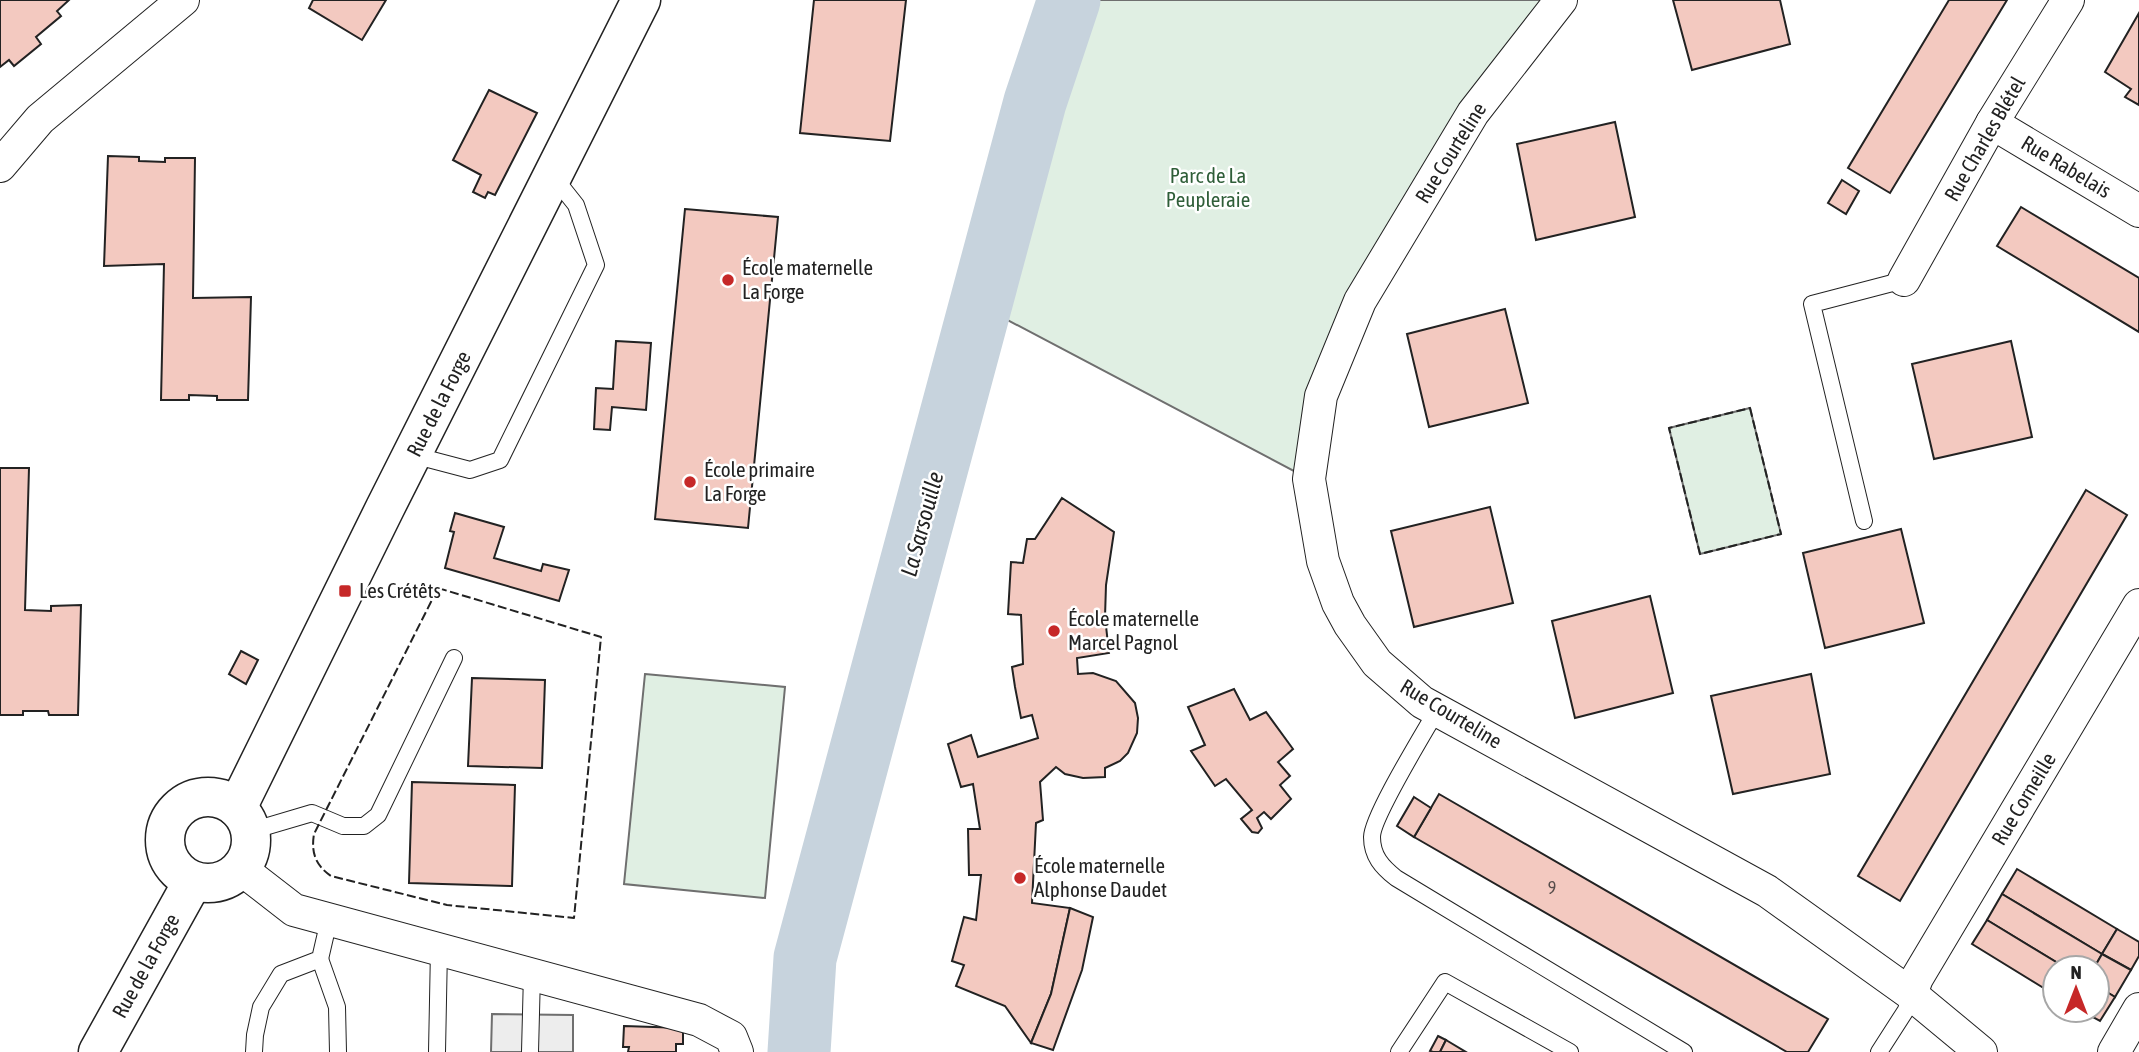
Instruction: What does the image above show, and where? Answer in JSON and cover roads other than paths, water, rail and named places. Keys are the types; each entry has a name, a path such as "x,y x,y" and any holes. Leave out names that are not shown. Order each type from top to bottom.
{"main road":[{"name":"Rue de la Forge","path":"244,819 413,454 641,0"},
{"path":"198,798 226,800 244,819 251,845 241,869 219,882 194,881 181,874 172,864 165,838 168,824 175,812 198,798"},
{"name":"Rue de la Forge","path":"98,1052 194,881"}],"street":[{"path":"0,166 40,119 183,0"},
{"name":"Rue Courteline","path":"1561,0 1473,113 1360,301 1321,396 1309,479 1323,561 1331,582 1350,625 1377,663 1422,702 1767,891 1911,993 1981,1052"},
{"name":"Rue Charles Blétel","path":"1904,280 1993,123 2068,0"},
{"name":"Rue Rabelais","path":"1993,123 2139,211"},
{"name":"Rue Corneille","path":"1911,993 1924,966 2139,605"},
{"path":"241,869 294,910 699,1020 732,1037 737,1052"},
{"path":"2114,1052 2139,1009"}],"lane":[{"path":"413,454 470,470 500,460 596,265 576,205 553,176"},
{"path":"1864,522 1812,304 1904,280"},
{"path":"244,819 312,813 343,826 364,826 378,815 454,658"},
{"path":"1437,710 1373,825 1373,850 1378,862 1396,878 1684,1052"},
{"path":"329,920 320,960 337,1007 338,1052"},
{"path":"437,1052 439,949"},
{"path":"254,1052 261,1007 281,974 320,960"},
{"path":"530,1052 532,974"},
{"path":"1399,1052 1445,982 1570,1052"},
{"path":"1879,1052 1906,1010 1911,993"}],"waterway":[{"name":"La Sarsouille","path":"799,1052 805,958 1035,102 1069,0"}],"place":[{"name":"École maternelle La Forge","path":"728,280"},
{"name":"École primaire La Forge","path":"690,482"},
{"name":"Les Crétêts","path":"345,591"},
{"name":"École maternelle Marcel Pagnol","path":"1054,631"},
{"name":"École maternelle Alphonse Daudet","path":"1020,878"}],"park label":[{"name":"Parc de La Peupleraie","path":"1208,188"}]}
